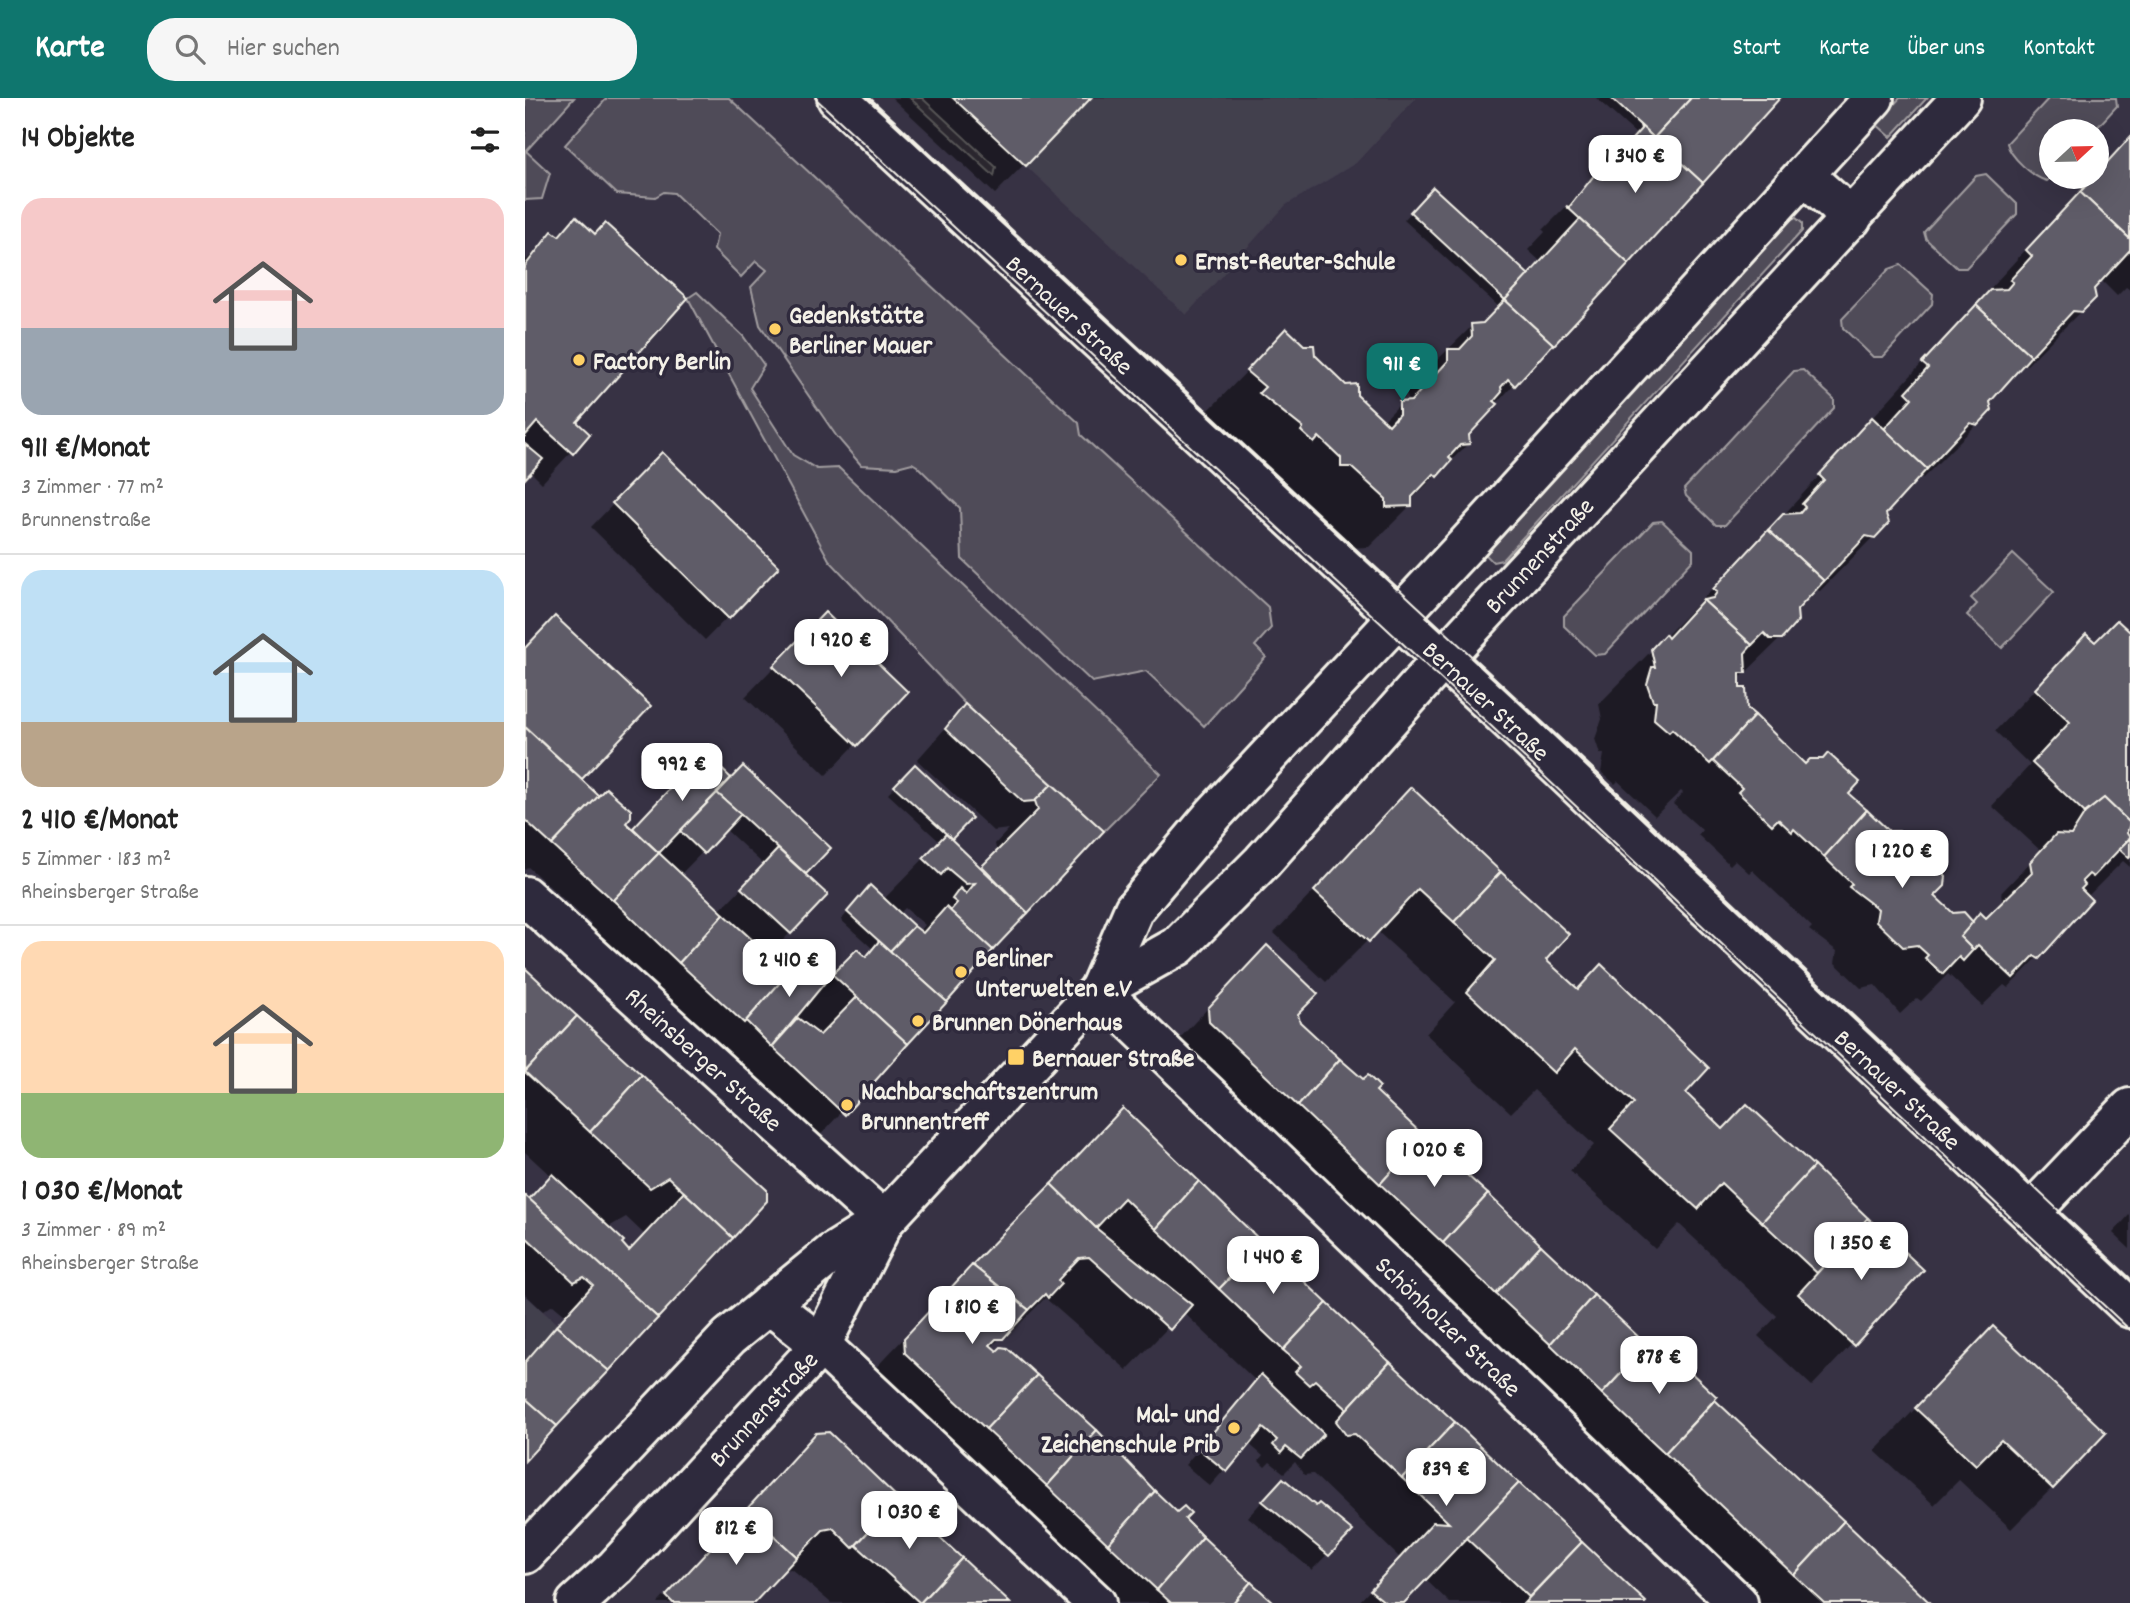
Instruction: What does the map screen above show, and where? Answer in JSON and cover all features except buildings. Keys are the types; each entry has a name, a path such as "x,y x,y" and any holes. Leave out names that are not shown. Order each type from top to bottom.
{"main road":[{"name":"Bernauer Straße","path":"837,98 1443,659 2130,1308"},
{"name":"Brunnenstraße","path":"1099,990 1134,909 1221,806 1874,98"},
{"name":"Brunnenstraße","path":"525,1554 720,1346 831,1254 884,1221 1099,990 1178,946 1262,862 1443,659 1961,98"},
{"path":"1804,175 1852,218"},
{"name":"Rheinsberger Straße","path":"525,896 884,1221"},
{"name":"Schönholzer Straße","path":"1099,990 1738,1603"},
{"path":"2030,1213 2130,1108"},
{"name":"Brunnenstraße","path":"576,1603 616,1567 821,1345 884,1221"},
{"path":"769,1304 821,1345 1096,1603"}],"shaded area":[{"path":"525,98 574,98 526,151 550,173 542,199 525,200"},
{"path":"607,98 729,98 1079,423 1081,435 1268,607 1271,628 1255,646 1266,657 1204,726 1146,671 1092,682 962,559 960,508 917,466 912,463 897,467 861,465 837,437 760,325 751,287 767,270 756,261 741,277 714,250 717,234 674,193 664,192 655,197 617,194 565,145"},
{"path":"910,98 922,98 996,167 994,176"},
{"name":"Ernst-Reuter-Schule","path":"953,98 1416,98 1356,163 1286,205 1186,315"},
{"path":"1900,98 1927,98 1891,137 1876,124"},
{"path":"2049,98 2116,98 2117,106 2105,119 2039,119 2039,177 2023,166 2007,143"},
{"path":"1986,174 2017,204 2017,214 1966,268 1957,268 1926,239 1924,232 1976,176"},
{"path":"1796,218 1802,223 1802,231 1502,560 1493,562 1485,554 1486,545 1788,219"},
{"path":"1901,265 1933,294 1932,304 1883,357 1873,357 1843,328 1842,319 1889,269"},
{"path":"697,292 743,336 764,365 750,388 793,455 817,469 839,468 1161,774 1104,831 965,704 829,560 688,298"},
{"path":"1803,370 1834,399 1834,408 1725,525 1716,525 1686,496 1684,489 1794,371"},
{"path":"1662,521 1693,550 1693,560 1605,654 1595,655 1564,626 1564,616 1653,522"},
{"path":"2013,554 2054,592 2002,648 1967,615 1977,604 1971,598"},
{"path":"525,1295 609,1371 557,1426 525,1398"}],"tram line":[{"path":"815,98 1470,706 2130,1330"},
{"path":"870,98 1591,767 2130,1278"}],"place":[{"name":"Ernst-Reuter-Schule","path":"1181,260"},
{"name":"Gedenkstätte Berliner Mauer","path":"775,329"},
{"name":"Factory Berlin","path":"579,360"},
{"name":"Berliner Unterwelten e.V","path":"961,972"},
{"name":"Brunnen Dönerhaus","path":"918,1021"},
{"name":"Bernauer Straße","path":"1016,1057"},
{"name":"Nachbarschaftszentrum Brunnentreff","path":"847,1105"},
{"name":"Mal- und Zeichenschule Prib","path":"1234,1428"}]}
